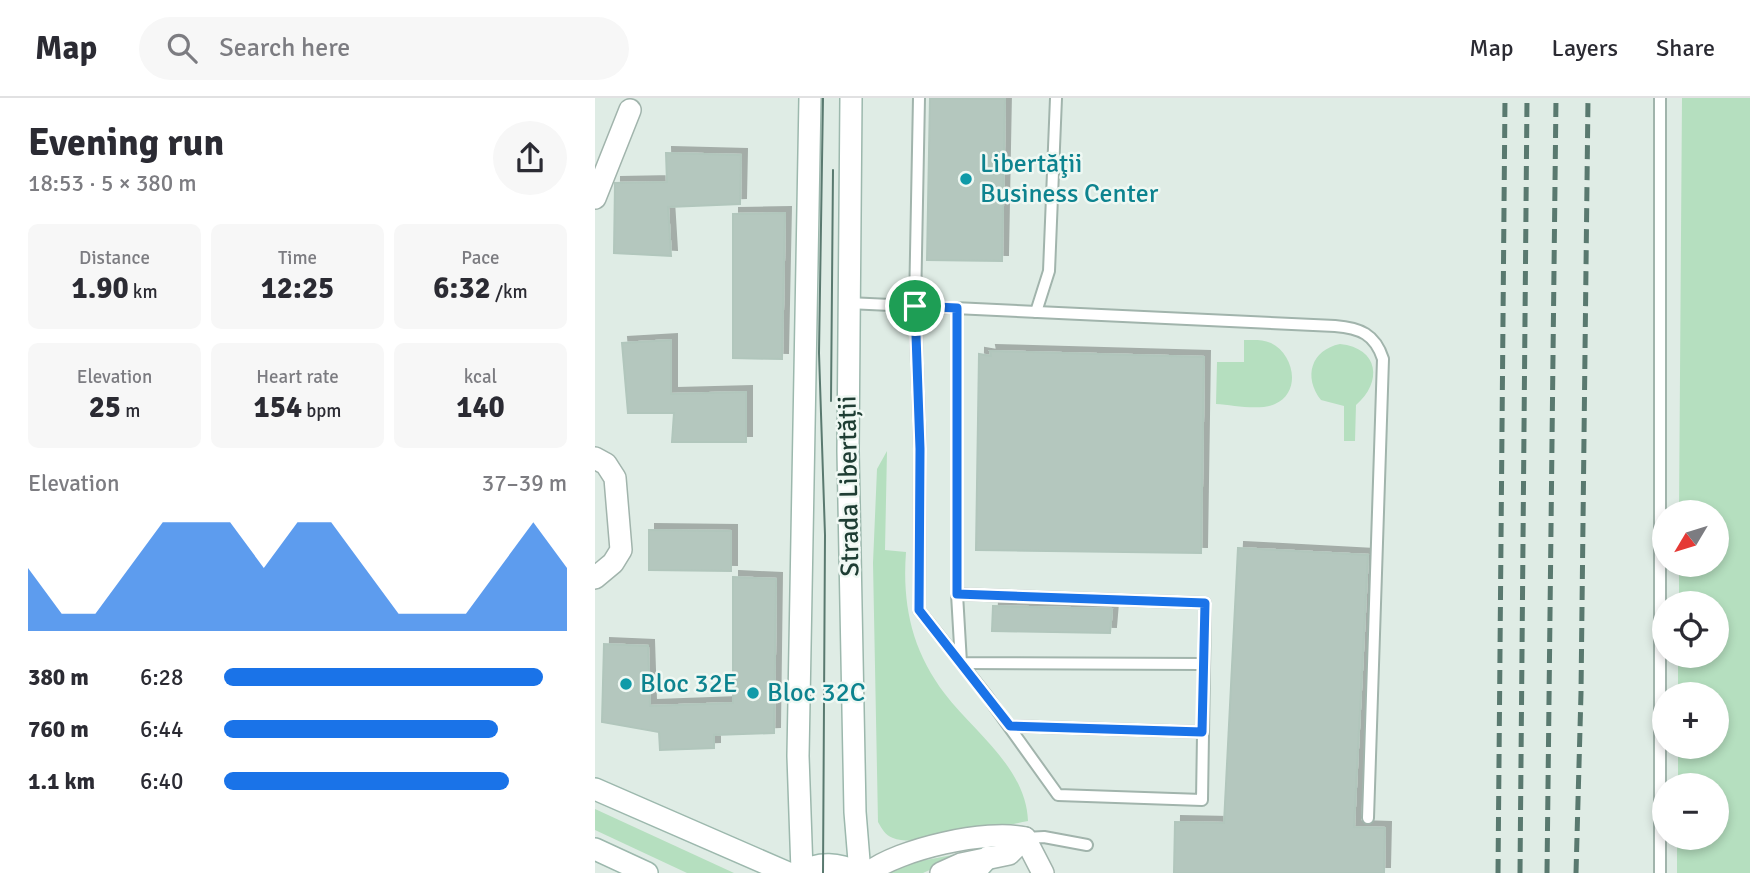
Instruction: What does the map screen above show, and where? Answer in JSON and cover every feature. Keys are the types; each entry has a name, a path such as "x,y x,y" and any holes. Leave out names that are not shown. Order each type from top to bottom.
{"main road":[{"name":"Strada Libertății","path":"796,872 810,98"},
{"name":"Strada Libertății","path":"851,98 848,303 855,812 860,873"},
{"path":"595,198 630,110"},
{"path":"595,458 606,464 615,478 621,550 613,563 595,578"},
{"path":"595,789 796,872 832,864 860,873"},
{"path":"868,873 894,857 980,836 1005,833 1025,838 1043,873"},
{"path":"941,873 981,865 1009,854 1025,838"},
{"path":"595,849 647,873"}],"lane":[{"path":"919,98 915,306 920,449 919,610 1010,726 1058,795 1202,800 1205,603 957,594"},
{"path":"1036,312 1049,271 1056,98"},
{"path":"1660,98 1660,873"},
{"path":"848,303 1349,327 1360,329 1376,342 1383,359 1368,818"},
{"path":"957,308 957,594 961,663"},
{"path":"961,663 1203,664"},
{"path":"1010,726 1202,732"},
{"path":"1025,838 1044,837 1087,845"}],"green space":[{"path":"1682,98 1750,98 1750,873 1677,873 1677,850 1729,850 1729,773 1678,773 1678,759 1729,759 1729,682 1678,682 1678,668 1729,668 1729,591 1679,591 1679,578 1729,578 1729,500 1679,500"},
{"path":"1244,340 1271,343 1285,355 1292,373 1292,382 1284,398 1275,404 1254,407 1216,404 1217,362 1244,362"},
{"path":"1340,344 1363,352 1373,367 1370,386 1356,405 1355,441 1344,441 1344,406 1321,400 1312,382 1311,374 1316,358 1330,347"},
{"path":"887,451 885,550 906,552 908,609 917,644 924,661 945,694 1009,768 1025,802 1028,821 920,840 893,838 878,822 873,563 877,469"},
{"path":"595,809 734,873 687,873 595,830"},
{"path":"969,852 923,873 891,873 888,867"}],"building":[{"name":"Libertăţii Business Center","path":"930,98 1005,99 1002,261 927,260"},
{"path":"666,153 741,155 740,204 668,207 671,256 614,253 615,183 667,182"},
{"path":"785,213 782,359 733,358 733,214"},
{"path":"671,340 671,394 746,392 746,442 672,442 674,413 628,413 622,343"},
{"path":"990,351 1204,357 1201,553 976,550 979,354 991,356"},
{"path":"649,530 731,531 731,571 649,570"},
{"path":"1238,548 1368,555 1354,827 1385,828 1384,873 1174,873 1175,822 1224,823"},
{"path":"733,577 776,579 774,733 714,735 714,748 660,750 659,732 602,722 604,644 648,646 650,706 733,703"},
{"path":"993,606 1112,609 1110,633 992,631"}],"tram line":[{"path":"823,98 819,353 825,535 823,873"},
{"path":"831,401 833,170"}],"railway":[{"path":"1498,873 1505,98"},
{"path":"1520,873 1527,98"},
{"path":"1547,873 1556,98"},
{"path":"1576,873 1581,693 1588,98"}],"place":[{"name":"Libertăţii Business Center","path":"966,179"},
{"name":"Bloc 32E","path":"626,684"},
{"name":"Bloc 32C","path":"753,693"}],"route":[{"path":"915,306 957,308 957,594 1205,603 1202,732 1010,726 919,610 920,449 915,306"}]}
